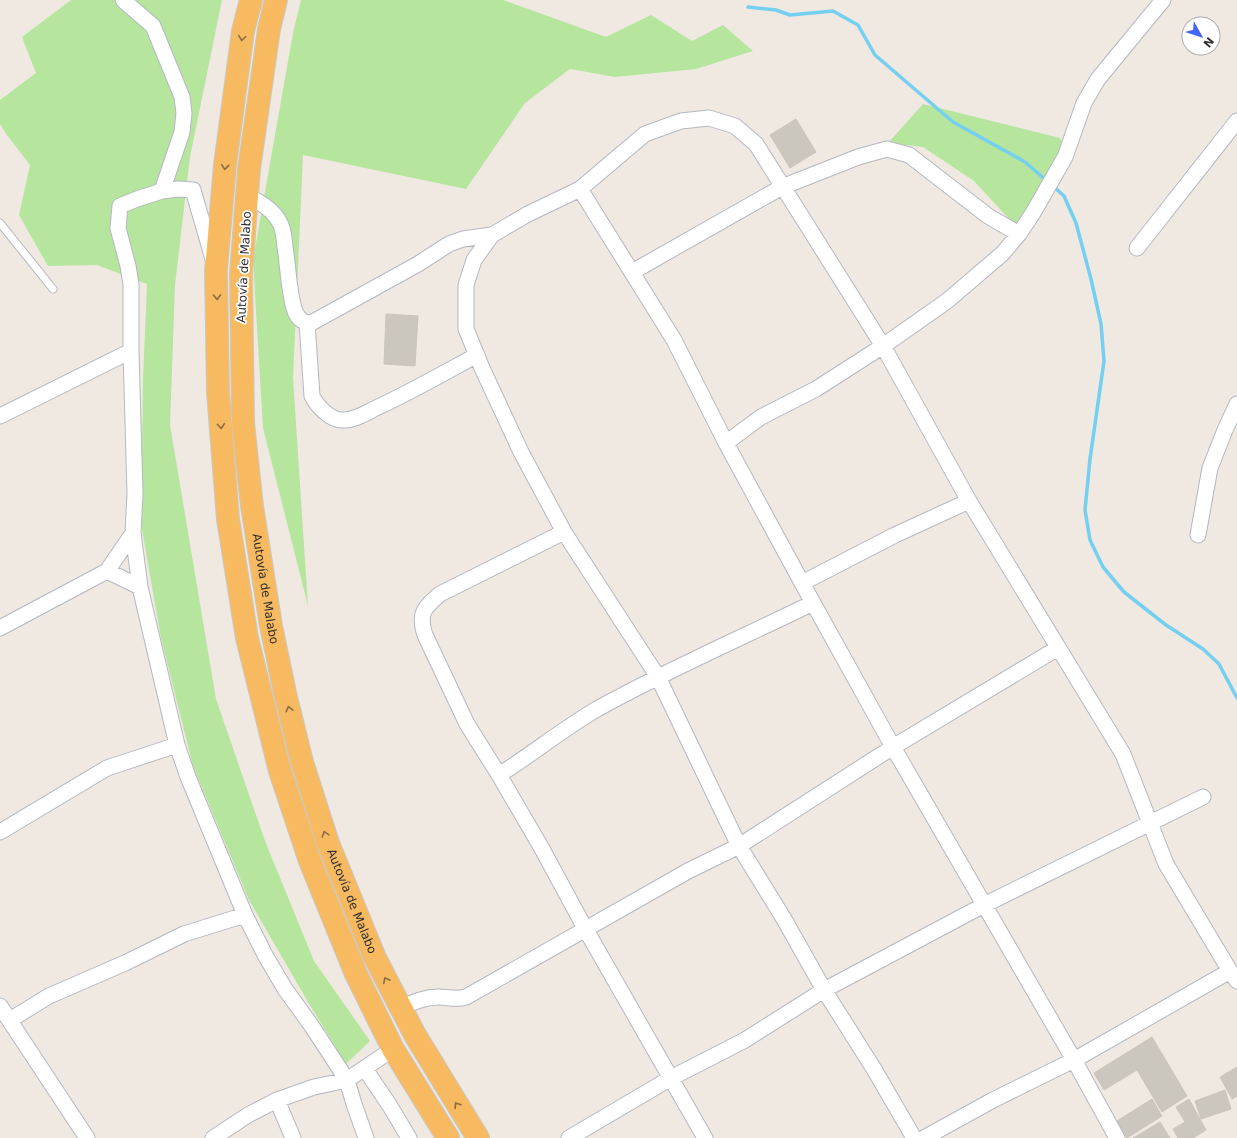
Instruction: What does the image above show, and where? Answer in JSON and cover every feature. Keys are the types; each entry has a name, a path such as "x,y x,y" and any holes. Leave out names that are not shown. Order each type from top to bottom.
{"highway":[{"name":"Autovía de Malabo","path":"251,0 243,31 225,165 216,270 218,392 228,511 247,638 280,771 310,861 356,974 393,1049 448,1138"},
{"name":"Autovía de Malabo","path":"276,0 269,29 250,161 241,274 243,423 252,506 271,626 285,693 302,762 328,843 375,958 400,1008 478,1138"}],"street":[{"path":"123,0 153,26 182,97 184,113 182,132 162,191"},
{"path":"726,443 761,416 816,390 883,346 947,300 1002,254 1019,234 1033,213 1065,157 1084,103 1098,79 1164,0"},
{"path":"248,196 266,207 281,223 295,311 303,322 307,323 314,322 418,264 449,244 463,239 492,235 528,214 580,189 646,134 681,121 709,118 735,126 756,144 883,346 969,501 1123,754 1166,864 1233,976 1074,1060 993,1100 924,1138"},
{"path":"1137,248 1237,121"},
{"path":"632,272 782,187 858,157 887,150 909,155 988,216 1019,234"},
{"path":"580,189 674,340 726,443 813,603 893,747 1074,1060 1117,1138"},
{"path":"216,270 193,190 162,191 120,206 118,228 131,284 131,351 135,494 134,533 140,587 177,745 188,776 245,915 265,955 285,989 311,1025 347,1080 366,1138"},
{"path":"492,235 474,260 466,285 466,329 521,452 564,532 658,677 739,846 914,1138"},
{"path":"307,323 312,396 321,409 332,417 341,421 355,418 398,398 477,355"},
{"path":"0,416 131,351"},
{"path":"1198,534 1210,468 1224,430 1237,404"},
{"path":"802,583 895,535 969,501"},
{"path":"564,532 440,594 429,604 423,614 421,623 425,635 467,724 541,847 586,930 704,1138"},
{"path":"2,622 107,571 134,533"},
{"path":"107,571 140,587"},
{"path":"499,776 579,720 658,677 813,603"},
{"path":"400,1008 425,999 438,997 458,1000 466,997 688,871 739,846 893,747 1058,648"},
{"path":"0,832 107,768 177,745"},
{"path":"569,1138 671,1078 745,1040 824,990 984,905 1151,824 1203,797"},
{"path":"10,1020 49,996 125,963 184,934 245,915"},
{"path":"0,1006 87,1138"},
{"path":"213,1138 248,1115 277,1100 314,1087 347,1080 393,1049"},
{"path":"365,1069 409,1138"},
{"path":"277,1100 293,1138"}],"lane":[{"path":"0,223 53,289"}],"green space":[{"path":"71,0 222,0 190,157 175,285 170,425 216,699 265,841 314,961 370,1041 346,1064 249,900 193,766 161,638 141,524 143,380 147,284 97,265 48,266 19,215 30,165 0,124 0,100 36,73 22,37"},
{"path":"301,0 503,0 606,37 651,15 692,41 723,25 753,51 696,69 615,77 570,69 525,103 466,189 303,155 293,378 308,606 263,428 253,260 293,33"},
{"path":"923,104 1060,138 1070,161 1024,235 974,181 923,147 888,143"}],"building":[{"path":"796,119 816,152 790,168 770,135"},
{"path":"386,314 418,316 415,366 384,364"},
{"path":"1152,1037 1187,1096 1162,1112 1137,1070 1104,1090 1094,1073"},
{"path":"1237,1067 1237,1096 1232,1099 1220,1077"},
{"path":"1225,1090 1231,1109 1201,1119 1195,1101"},
{"path":"1152,1099 1162,1116 1127,1138 1117,1121"},
{"path":"1189,1099 1206,1130 1193,1138 1178,1138 1173,1129 1185,1122 1176,1107"},
{"path":"1160,1122 1170,1138 1133,1138"}],"waterway":[{"path":"748,7 776,10 790,15 833,11 858,25 875,55 953,122 1025,162 1047,181"},
{"path":"1053,186 1064,196 1076,223 1101,324 1104,361 1090,459 1085,510 1090,540 1103,567 1124,592 1166,625 1203,649 1219,664 1237,698"}]}
